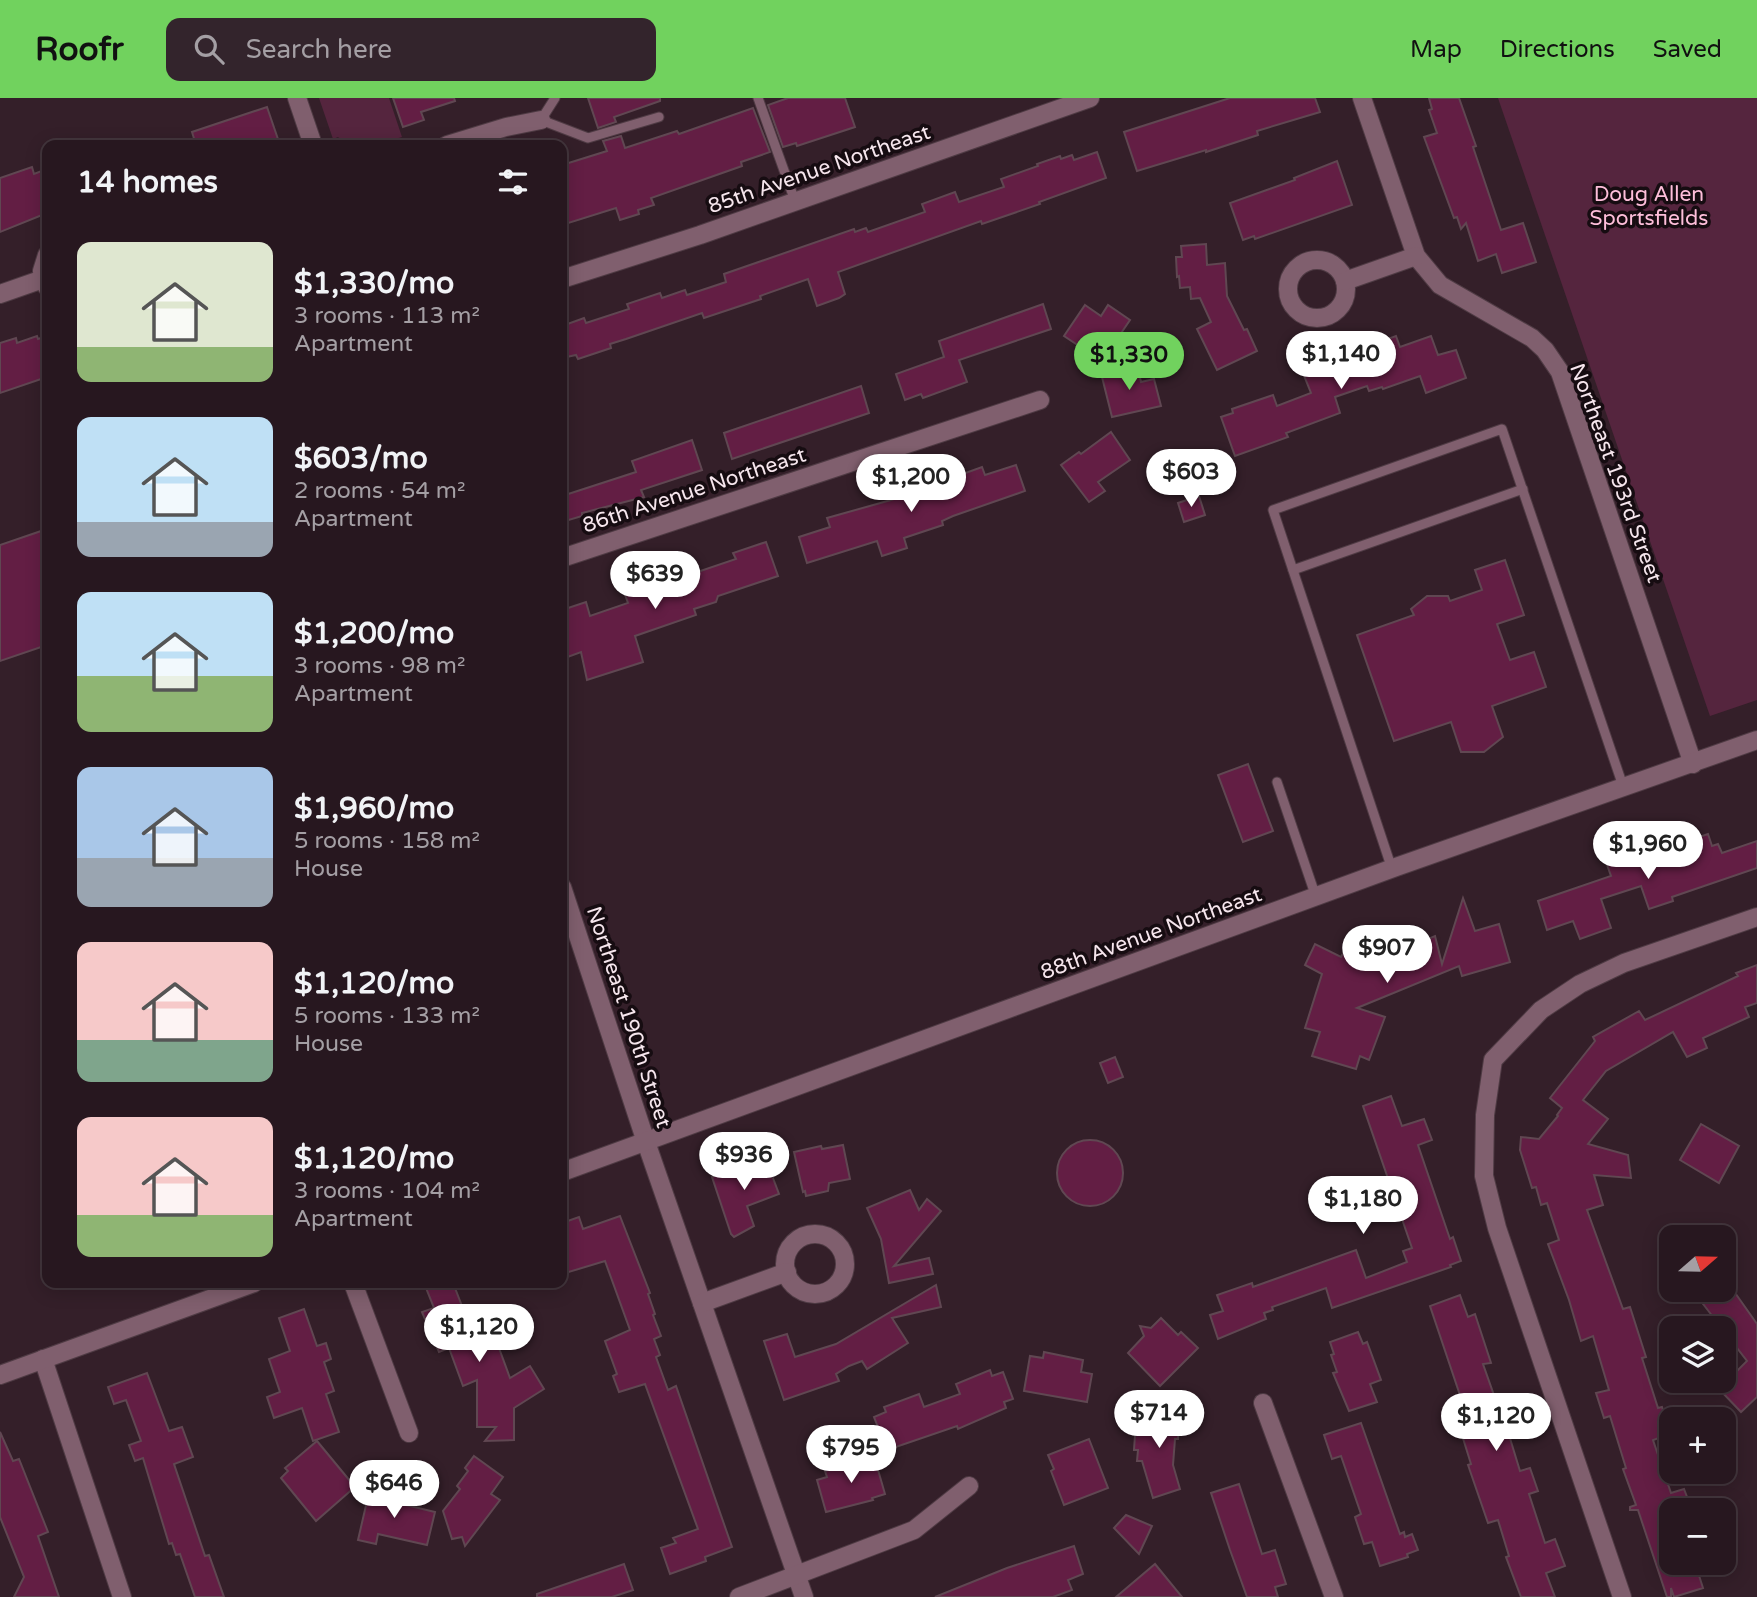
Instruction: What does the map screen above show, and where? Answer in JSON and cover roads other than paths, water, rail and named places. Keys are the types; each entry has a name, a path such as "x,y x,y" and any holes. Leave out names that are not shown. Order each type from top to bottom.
{"street":[{"path":"297,98 311,140"},
{"name":"85th Avenue Northeast","path":"567,277 1090,98"},
{"name":"Northeast 193rd Street","path":"1362,98 1416,256 1440,285 1532,338 1545,350 1560,372 1693,764"},
{"path":"463,140 541,120"},
{"path":"1345,281 1416,256"},
{"path":"0,294 42,284"},
{"name":"86th Avenue Northeast","path":"567,556 1040,400"},
{"name":"88th Avenue Northeast","path":"567,1170 1392,869 1757,740"},
{"name":"Northeast 190th Street","path":"567,902 646,1142 803,1597"},
{"path":"1622,1597 1497,1228 1483,1176 1485,1115 1493,1060 1541,1010 1580,984 1625,963 1757,917"},
{"path":"702,1303 786,1272"},
{"path":"0,1375 240,1288"},
{"path":"355,1288 409,1433"},
{"path":"43,1359 122,1597"},
{"path":"1262,1403 1334,1597"},
{"path":"739,1597 914,1530 969,1486"}],"lane":[{"path":"555,98 541,120 588,138 659,117"},
{"path":"758,98 795,201"},
{"path":"1392,869 1273,510 1490,433 1502,429 1624,789"},
{"path":"1293,570 1522,489"},
{"path":"1277,782 1316,897"}],"park label":[{"name":"Doug Allen Sportsfields","path":"1649,206"}]}
